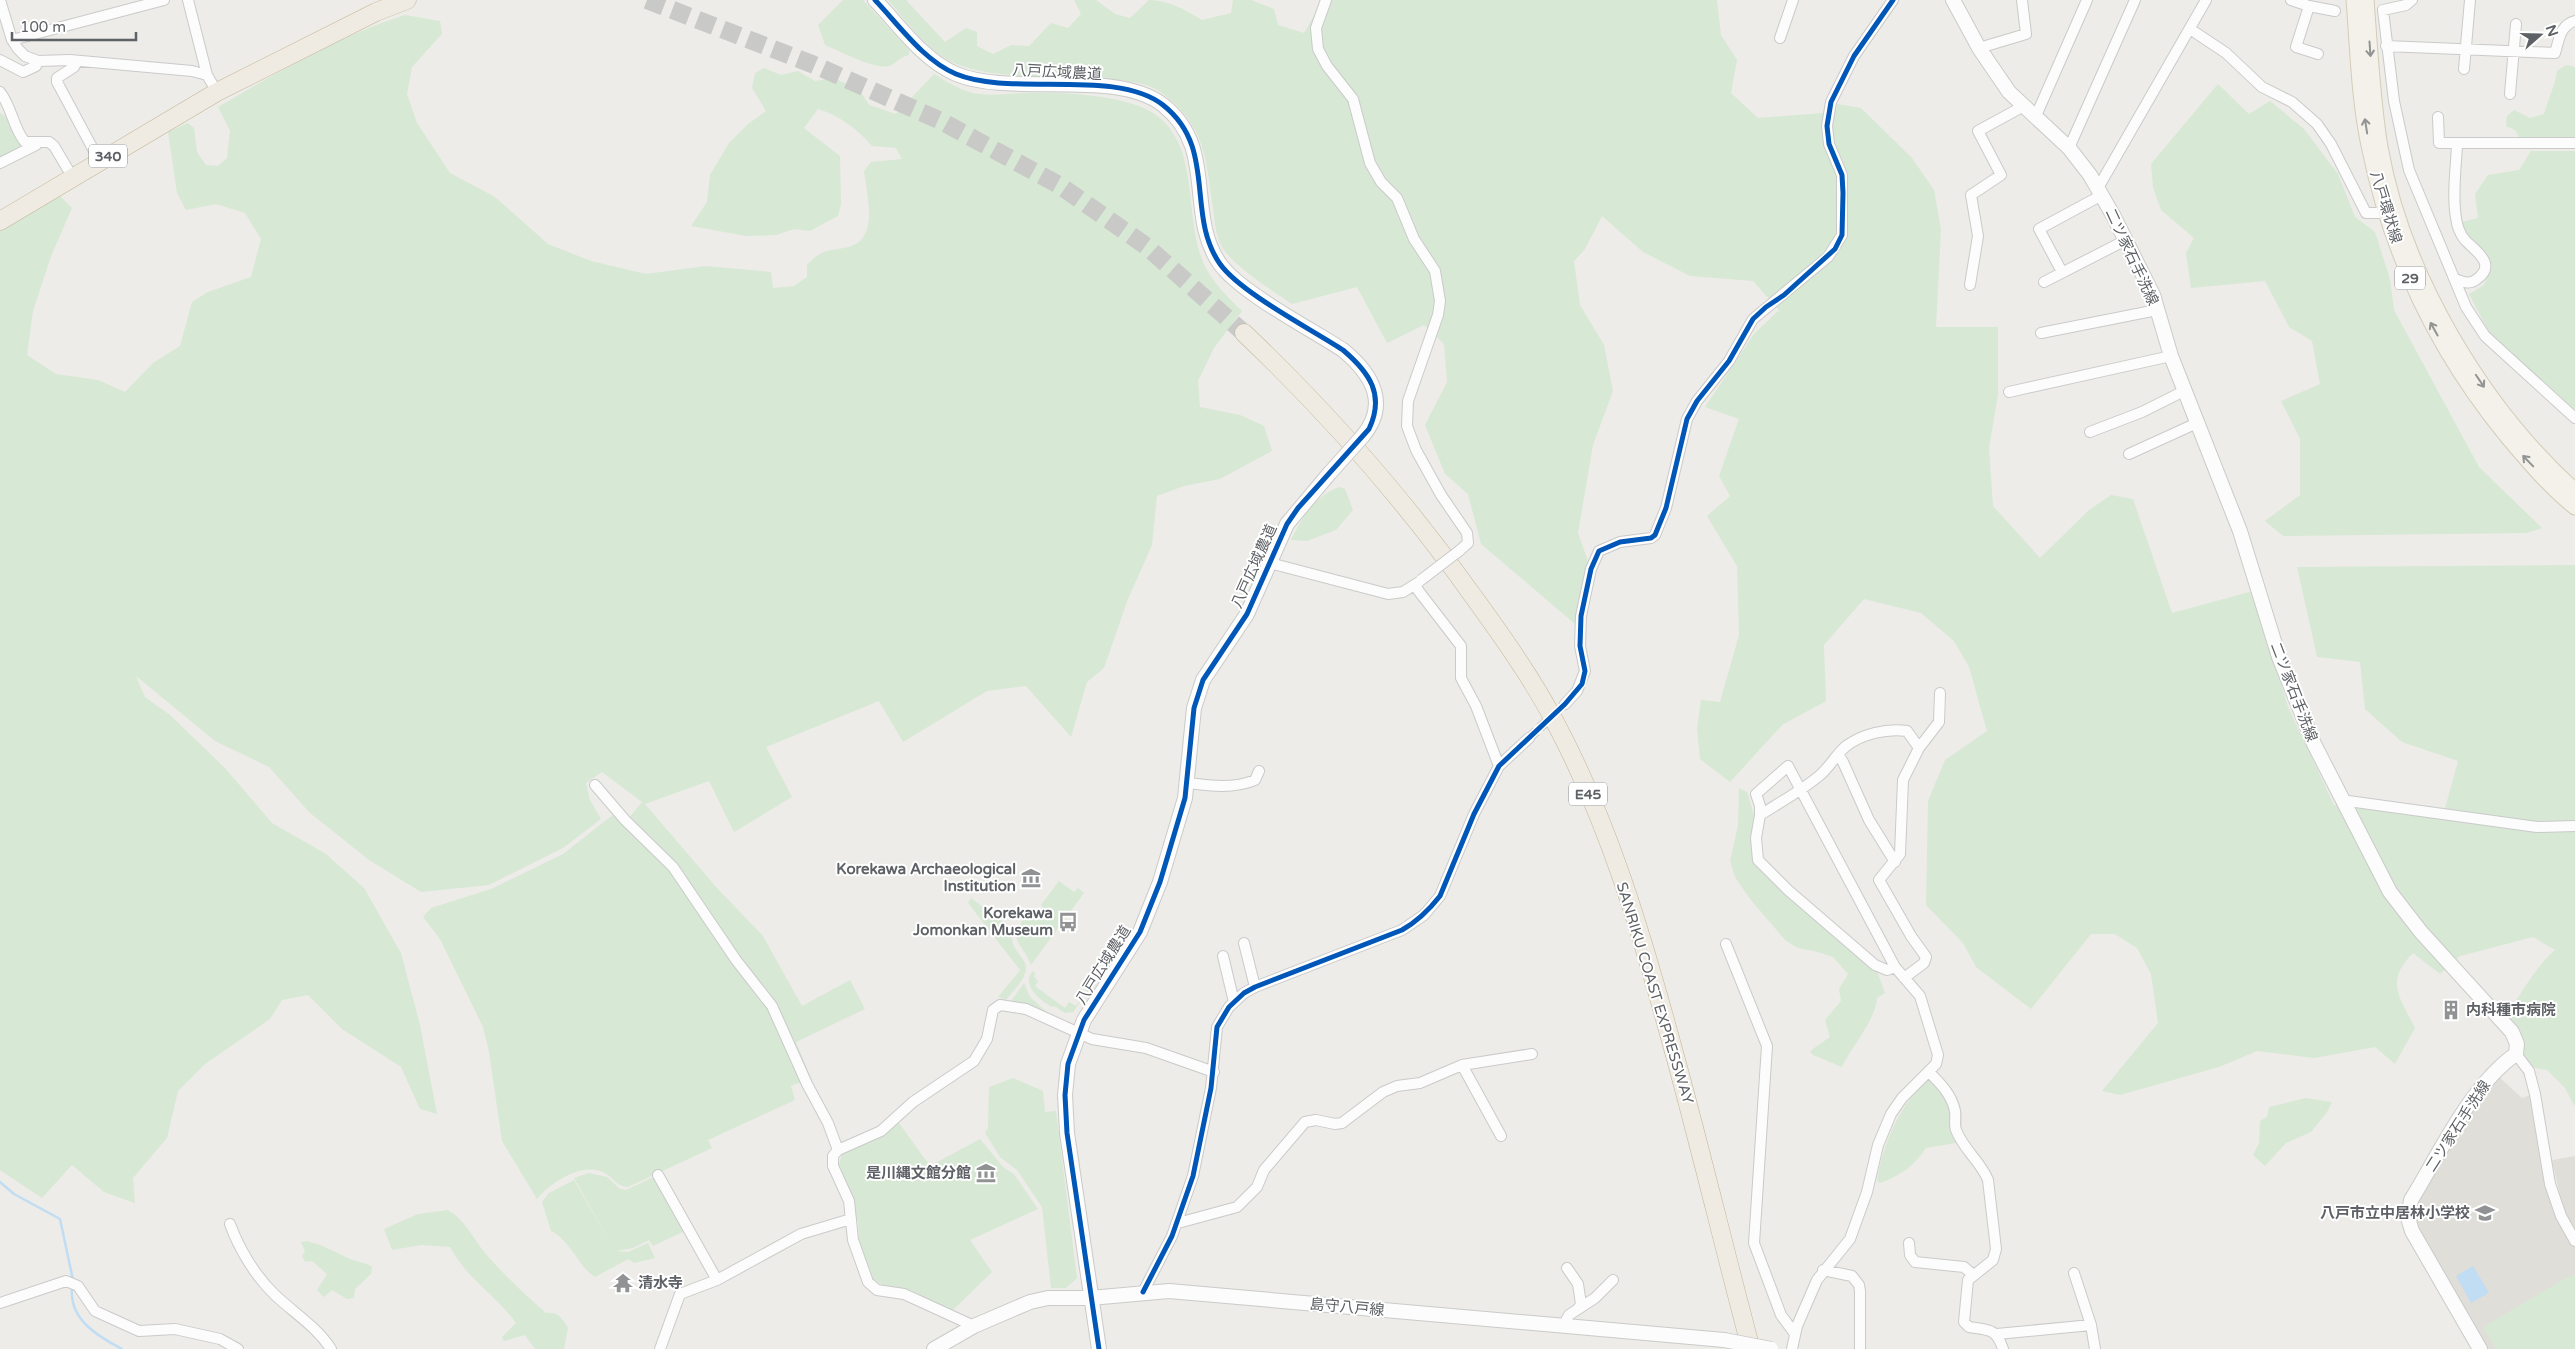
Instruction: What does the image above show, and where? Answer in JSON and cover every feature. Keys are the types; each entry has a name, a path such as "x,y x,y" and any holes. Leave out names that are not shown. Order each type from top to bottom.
{"highway":[{"name":"340","path":"0,221 217,92 376,12 407,0"},
{"name":"SANRIKU COAST EXPRESSWAY","path":"1244,333 1302,388 1370,464 1440,550 1503,638 1556,724 1604,833 1636,921 1685,1092 1751,1349"}],"main road":[{"name":"八戸環状線","path":"2354,0 2362,100 2370,150 2385,213 2426,312 2452,361 2485,409 2524,457 2575,507"},
{"name":"八戸環状線","path":"2366,0 2380,148 2395,206 2415,260 2443,320 2479,380 2515,428 2553,471 2575,491"}],"street":[{"path":"0,0 12,40 25,56 38,61 77,60 192,70 207,75"},
{"path":"12,40 164,0"},
{"path":"188,0 207,75 217,92"},
{"name":"八戸広域農道","path":"876,0 922,50 954,73 986,81 1131,91 1161,104 1174,114 1184,127 1194,149 1207,236 1220,264 1232,278 1248,290 1343,350 1358,362 1374,389 1375,416 1362,437 1287,524 1247,614 1203,680 1194,708 1188,783 1171,848 1140,932 1093,1004 1078,1035 1068,1064 1065,1113 1090,1298 1099,1349"},
{"path":"1270,563 1388,594 1403,592 1468,543 1468,533 1441,495 1416,450 1407,426 1408,401 1438,315 1440,301 1438,280 1430,261 1414,239 1398,198 1381,182 1370,163 1353,99 1327,66 1318,49 1316,28 1326,0"},
{"path":"1780,38 1793,0"},
{"path":"1565,704 1577,691 1585,671 1580,646 1581,616 1591,569 1599,551 1620,542 1656,536 1666,508 1687,419 1697,402 1729,361 1753,319 1828,256 1842,235 1842,175 1829,144 1827,126 1831,102 1854,56 1893,0"},
{"name":"二ツ家石手洗線","path":"1953,0 1979,48 2008,92 2022,107 2069,148 2100,192 2143,272 2171,356 2240,531 2296,704 2341,800 2390,892 2421,932 2512,1032 2518,1044 2516,1054 2501,1064 2482,1084 2411,1200 2408,1210 2412,1230 2427,1260 2480,1349"},
{"path":"1979,48 2026,34 2022,0"},
{"path":"2035,118 2086,0"},
{"path":"2069,148 2135,0"},
{"path":"2062,272 2039,230 2100,192 2206,0"},
{"path":"2291,0 2309,6 2335,10"},
{"path":"2412,0 2406,5 2383,10 2394,101 2410,170 2466,307 2485,336 2575,418"},
{"path":"2464,69 2470,0"},
{"path":"2309,6 2296,47 2318,54"},
{"path":"2386,46 2556,53 2562,30 2568,23 2575,21"},
{"path":"2510,94 2516,24"},
{"path":"2190,29 2226,53 2262,87 2292,102 2317,124 2331,144 2366,213 2385,213"},
{"path":"0,60 23,72 36,66 38,61"},
{"path":"77,60 74,67 57,78 100,162"},
{"path":"0,92 5,99 21,138 29,144 49,142 54,146 73,178"},
{"path":"1970,285 1978,236 1971,195 2001,175 1978,131 2022,107"},
{"path":"2438,118 2438,143 2457,145 2575,143"},
{"path":"0,163 42,142"},
{"path":"2455,280 2465,283 2474,282 2482,276 2484,267 2483,257 2465,240 2458,227 2455,215 2457,145"},
{"path":"2044,282 2126,240"},
{"path":"2041,333 2157,310"},
{"path":"2009,392 2171,356"},
{"path":"2090,432 2142,412 2184,390"},
{"path":"2130,454 2197,423"},
{"path":"1417,583 1461,646 1461,678 1476,706 1499,766"},
{"path":"1904,978 1924,963 1926,957 1911,936 1879,880 1900,854 1903,780 1919,748 1939,722 1940,693"},
{"path":"1760,815 1801,789 1818,776 1844,748 1866,736 1892,730 1907,731 1919,748"},
{"path":"1143,1292 1178,1223 1202,1140 1214,1072 1217,1027 1224,1013 1234,1002 1255,987 1402,930 1424,915 1440,896 1474,814 1499,766 1530,738"},
{"path":"1838,755 1870,820 1895,862"},
{"path":"1792,1349 1795,1334 1809,1297 1823,1270 1850,1239 1867,1192 1878,1145 1891,1114 1902,1098 1936,1064 1938,1054 1920,996 1896,967 1790,768 1785,766 1756,794 1760,806 1756,838 1758,860 1788,890 1874,965 1887,970 1896,967"},
{"path":"1188,783 1211,786 1240,785 1256,780 1259,771"},
{"path":"595,785 625,820 673,867 736,960 772,1006 807,1084 828,1122 838,1150"},
{"path":"2341,800 2537,827 2575,826"},
{"path":"1244,943 1255,987"},
{"path":"1726,944 1768,1046 1754,1243 1781,1315 1795,1334"},
{"path":"1223,956 1234,1002"},
{"path":"974,1326 904,1294 876,1290 868,1282 853,1240 848,1201 833,1166 833,1156 838,1150 881,1131 913,1102 974,1061 987,1039 996,1006 1006,1005 1026,1009 1078,1035 1146,1048 1214,1072"},
{"path":"1178,1223 1237,1207 1257,1187 1264,1170 1305,1122 1316,1120 1335,1124 1342,1123 1383,1092 1397,1086 1420,1083 1462,1065 1532,1054"},
{"path":"2516,1054 2529,1071 2535,1094 2550,1184 2561,1216 2575,1241"},
{"path":"1462,1065 1501,1136"},
{"path":"1929,1072 1943,1086 1952,1102 1955,1110 1956,1130 1984,1170 1988,1180 1996,1249 1993,1260 1972,1274 1966,1287 1964,1322 1969,1327 1990,1330 1997,1334 2091,1325"},
{"path":"658,1175 718,1280"},
{"path":"660,1349 680,1294 718,1280 801,1234 851,1219"},
{"path":"230,1224 248,1261 273,1294 319,1333 331,1349"},
{"path":"1909,1243 1910,1255 1915,1262 1964,1267 1972,1274"},
{"path":"1567,1268 1580,1290 1582,1304 1578,1309"},
{"path":"1823,1270 1852,1276 1860,1285 1860,1349"},
{"path":"2074,1273 2091,1325 2096,1349"},
{"path":"1563,1326 1569,1315 1595,1298 1613,1280"},
{"path":"0,1303 66,1281 78,1286 86,1302 95,1311 140,1331 175,1329 220,1339 238,1349"},
{"name":"島守八戸線","path":"934,1349 974,1326 1030,1302 1048,1298 1090,1298 1169,1291 1724,1340 1771,1349"},
{"path":"1997,1334 2003,1349"}],"shaded area":[{"name":"八戸市立中居林小学校","path":"2497,1075 2522,1098 2531,1095 2537,1142 2547,1184 2558,1217 2575,1247 2575,1349 2486,1349 2415,1225 2416,1203 2459,1131"},
{"path":"2575,1156 2575,1235 2565,1217 2552,1160"}],"green space":[{"path":"843,0 863,0 909,50 909,55 889,66 883,66 867,63 825,45 818,25"},
{"path":"888,0 906,0 945,42 966,28 977,32 977,46 993,54 1011,45 1029,46 1051,23 1068,28 1081,14 1074,0 1096,0 1115,14 1130,18 1149,0 1156,0 1177,6 1202,20 1231,13 1233,0 1251,0 1274,9 1278,25 1304,33 1323,0 1717,0 1721,35 1737,60 1731,93 1758,118 1823,113 1837,104 1861,108 1912,158 1934,190 1941,229 1936,327 1998,327 1998,395 1989,448 1993,506 2040,558 2089,510 2111,495 2133,499 2172,613 2253,591 2288,707 2334,805 2442,819 2458,761 2402,742 2365,709 2360,662 2317,657 2297,567 2575,565 2575,1107 2565,1088 2547,1070 2531,1067 2521,1055 2523,1042 2520,1033 2505,1016 2535,973 2555,950 2533,937 2460,956 2440,974 2413,953 2404,963 2397,981 2400,998 2415,1028 2395,1064 2375,1047 2314,1058 2257,1051 2219,1067 2120,1095 2102,1091 2158,1023 2151,974 2137,948 2115,934 2091,934 2031,1009 1976,967 1963,943 1926,905 1928,801 1945,760 1987,731 1969,667 1954,641 1921,613 1864,599 1824,645 1826,701 1782,725 1730,782 1700,759 1697,728 1701,700 1720,702 1739,635 1737,566 1707,516 1730,496 1719,476 1739,419 1705,407 1754,334 1779,310 1753,281 1690,276 1643,252 1602,216 1585,249 1574,261 1580,305 1604,345 1613,391 1593,445 1578,533 1588,561 1587,620 1575,624 1481,544 1468,494 1445,474 1425,425 1447,382 1444,344 1424,325 1387,343 1357,287 1292,304 1263,285 1232,260 1218,238 1207,168 1199,139 1185,114 1159,91 1146,85 1122,81 1022,76 964,67 950,61 932,49"},
{"path":"405,15 440,21 442,34 412,67 407,94 417,123 450,173 495,197 548,244 591,261 646,274 706,266 771,272 773,288 794,286 807,277 807,265 819,254 856,244 863,237 869,217 864,171 871,162 902,159 896,148 872,146 847,123 818,109 804,128 840,156 841,204 838,216 810,231 794,229 776,235 746,236 691,226 707,202 710,175 729,143 748,124 766,111 752,88 755,73 764,68 781,75 798,71 815,81 833,78 859,89 869,105 896,114 934,74 961,89 973,93 990,95 1019,93 1075,94 1114,99 1148,110 1160,118 1173,133 1182,151 1187,170 1195,232 1207,270 1218,286 1242,311 1214,348 1198,381 1200,407 1240,415 1264,426 1272,451 1220,479 1184,486 1157,496 1152,545 1128,599 1104,668 1087,682 1071,737 1026,686 987,691 903,742 879,701 766,747 792,797 734,832 709,781 645,804 717,888 763,936 802,1006 850,980 865,1009 796,1042 811,1078 791,1086 795,1100 708,1140 712,1148 628,1187 618,1184 605,1173 596,1170 578,1171 550,1186 537,1199 502,1141 489,1052 483,1027 440,939 423,917 431,908 491,889 563,854 614,814 624,824 642,802 602,772 586,783 590,800 601,819 563,848 489,885 421,892 369,860 310,813 269,767 215,741 136,676 145,697 170,715 225,768 272,823 326,854 364,888 401,953 420,1025 437,1114 420,1109 401,1067 342,1029 308,995 282,1000 270,1019 205,1064 178,1091 167,1138 133,1178 135,1203 104,1192 72,1165 42,1198 0,1170 0,230 58,194 72,208 51,256 33,311 27,355 56,374 98,380 125,392 153,363 180,346 192,302 208,292 251,277 261,239 245,213 216,204 186,210 177,193 168,132 188,123 194,128 197,152 206,165 218,166 227,158 230,131 218,107 332,44"},
{"path":"2566,65 2575,67 2575,139 2519,137 2515,130 2506,126 2507,116 2514,110 2530,118 2544,114 2557,71"},
{"path":"2218,84 2249,114 2270,101 2304,129 2338,174 2355,217 2375,232 2390,279 2394,310 2479,467 2542,528 2527,533 2283,536 2265,521 2300,495 2300,439 2281,401 2320,384 2312,341 2289,327 2265,281 2191,288 2186,253 2194,238 2161,210 2153,187 2151,164"},
{"path":"0,113 5,116 20,145 19,149 0,158"},
{"path":"2531,151 2575,151 2575,411 2489,332 2469,294 2484,285 2492,266 2487,254 2463,231 2462,222 2478,218 2475,194 2488,175 2519,170"},
{"path":"1339,487 1345,489 1353,510 1336,530 1307,541 1291,540 1310,508 1323,496"},
{"path":"1739,788 1747,792 1754,815 1751,841 1754,862 1788,896 1877,971 1885,993 1877,998 1868,1025 1842,1067 1813,1055 1810,1051 1830,1037 1825,1020 1841,1001 1839,989 1848,974 1833,957 1798,948 1786,941 1750,899 1735,877 1730,861 1738,826"},
{"path":"1059,881 1074,892 1078,888 1084,893 1031,965 1016,935 1021,922 1028,912 1036,916 1043,907 1041,905"},
{"path":"971,898 1012,929 1011,937 1015,948 1026,964 1025,973 1018,986 1006,1000 998,997 1020,970 968,903"},
{"path":"1109,948 1114,950 1114,954 1073,1012 1065,1013 1054,1006 1052,1007 1038,997 1030,987 1030,976 1033,971 1035,973 1034,977 1038,981 1035,986 1065,1008 1069,1002 1076,1006 1112,954 1108,950"},
{"path":"1024,983 1030,997 1048,1013 1011,1001"},
{"path":"1930,1077 1949,1088 1959,1102 1962,1123 1959,1137 1956,1143 1926,1148 1906,1170 1880,1183 1877,1180 1880,1165 1895,1124 1910,1099"},
{"path":"1013,1078 1043,1091 1045,1112 1056,1111 1077,1278 1066,1288 1051,1288 1042,1207 1017,1170 1000,1157 985,1133 988,1128 989,1087"},
{"path":"2306,1098 2332,1102 2327,1112 2311,1132 2286,1143 2265,1166 2253,1155 2259,1143 2260,1121 2267,1117 2269,1107"},
{"path":"899,1123 930,1166 980,1139 1003,1167 1014,1174 1038,1209 970,1240 992,1272 952,1311 911,1290 883,1285 873,1279 859,1239 858,1222 839,1164 842,1154 882,1135"},
{"path":"589,1173 607,1177 620,1189 626,1190 658,1175 689,1229 653,1246 649,1240 633,1248 616,1251 628,1252 648,1243 655,1258 634,1263 628,1259 595,1277 564,1240 551,1231 542,1202 549,1193 574,1180 615,1251 574,1178"},
{"path":"448,1210 464,1224 485,1253 522,1291 546,1313 557,1314 562,1319 568,1328 564,1349 535,1349 525,1335 504,1341 502,1337 516,1323 500,1304 473,1278 450,1247 421,1245 392,1250 384,1229 418,1214"},
{"path":"307,1241 372,1267 371,1274 355,1289 354,1298 347,1299 332,1290 324,1297 317,1290 327,1274 312,1261 305,1262 302,1256 305,1251 301,1242"},
{"path":"2575,1275 2575,1349 2496,1349 2483,1327 2566,1278"}],"water":[{"path":"2473,1266 2489,1293 2471,1303 2456,1276"}],"waterway":[{"path":"0,1182 14,1194 60,1219 73,1280"},
{"path":"72,1288 72,1299 75,1309 86,1325 122,1349"}],"tunnel":[{"path":"647,0 812,64 939,120 1059,185 1146,246 1244,333"},
{"path":"1529,738 1565,704"}],"cycle path":[{"path":"875,0 922,51 944,68 956,74 979,80 1005,83 1091,85 1119,88 1143,94 1163,105 1180,122 1190,141 1196,161 1204,224 1210,245 1220,264 1244,287 1277,310 1343,350 1361,367 1372,385 1375,395 1374,417 1369,429 1298,508 1287,524 1247,614 1203,680 1194,708 1185,798 1160,882 1140,932 1084,1020 1068,1064 1065,1095 1067,1133 1099,1349"},
{"path":"1143,1292 1172,1236 1193,1176 1211,1088 1217,1027 1229,1007 1244,993 1255,987 1402,930 1423,915 1440,896 1474,814 1499,766 1565,704 1582,684 1585,671 1580,646 1581,616 1591,569 1599,551 1620,542 1651,538 1655,535 1666,508 1687,419 1697,401 1729,361 1753,319 1766,307 1784,295 1835,249 1842,235 1843,193 1842,175 1829,144 1827,126 1831,102 1854,56 1893,0"}],"place":[{"name":"Korekawa Archaeological Institution","path":"1031,878"},
{"name":"Korekawa Jomonkan Museum","path":"1068,922"},
{"name":"内科種市病院","path":"2451,1010"},
{"name":"是川縄文館分館","path":"986,1173"},
{"name":"八戸市立中居林小学校","path":"2485,1213"},
{"name":"清水寺","path":"623,1283"}]}
